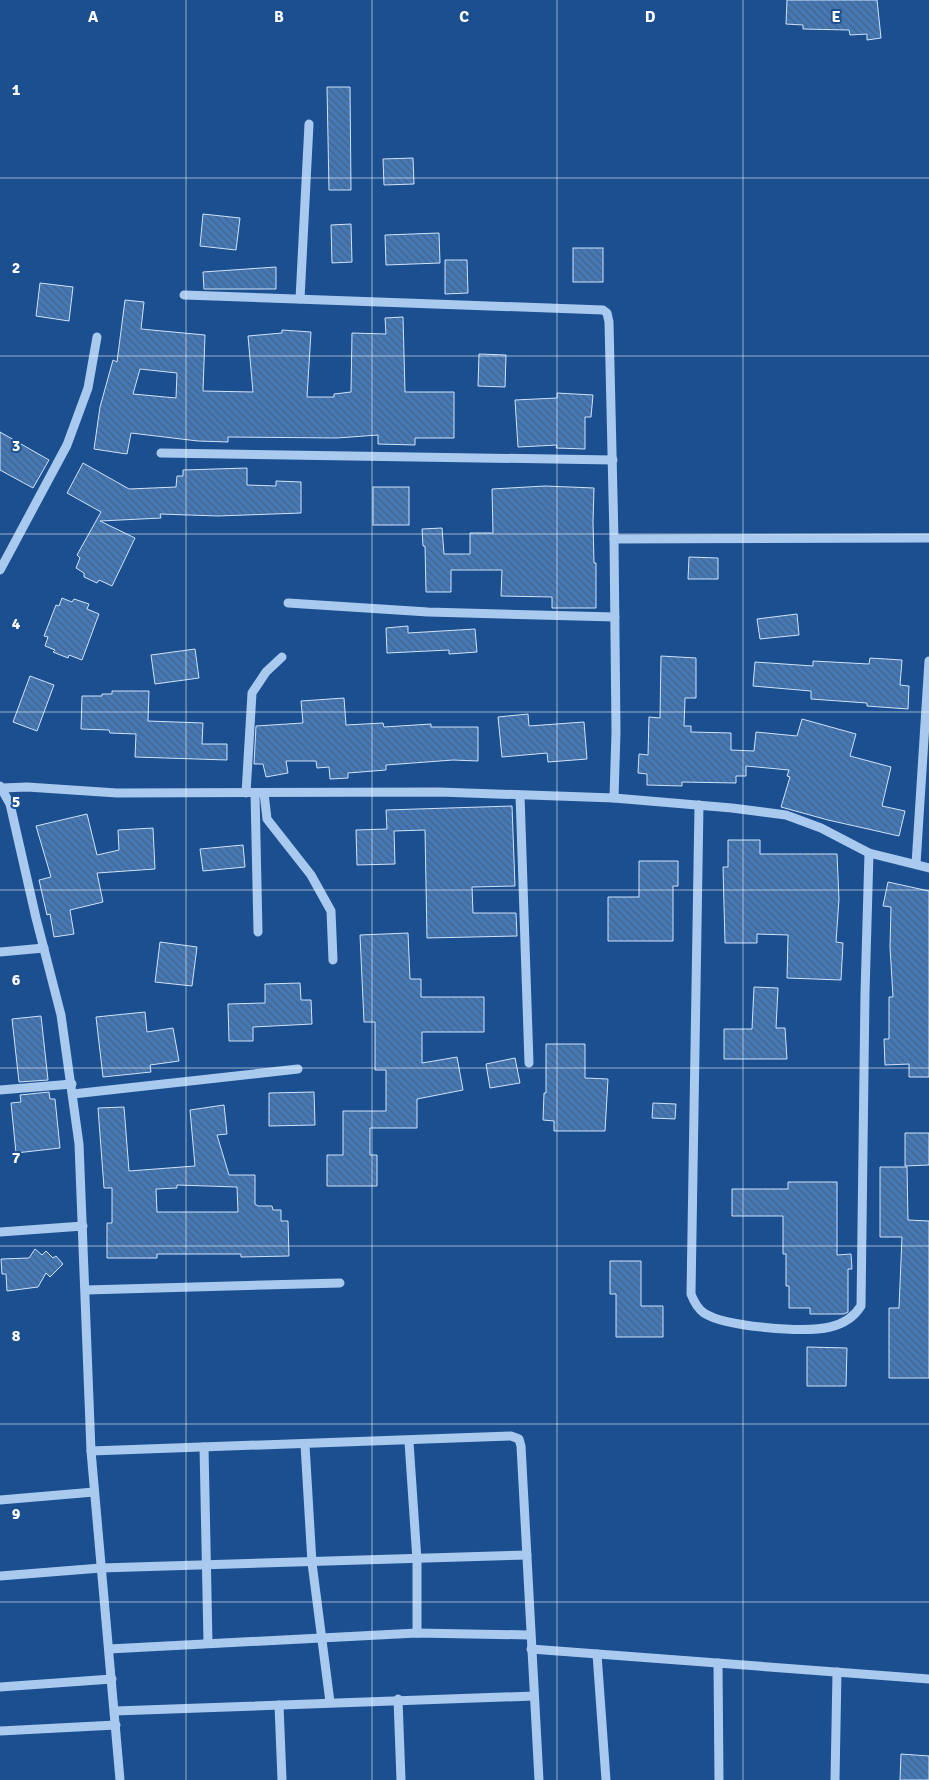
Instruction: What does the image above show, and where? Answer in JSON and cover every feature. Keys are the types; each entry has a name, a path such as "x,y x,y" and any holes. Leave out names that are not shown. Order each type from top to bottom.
{"street":[{"path":"300,299 309,124"},
{"path":"184,295 603,310 607,313 609,322 613,460 616,740 614,798"},
{"path":"0,570 67,445 88,388 97,337"},
{"path":"161,453 613,460"},
{"path":"614,539 929,538"},
{"path":"288,603 428,612 615,617"},
{"path":"258,932 252,693 266,672 282,657"},
{"path":"916,864 929,661"},
{"path":"120,1780 91,1451 83,1226 79,1144 74,1094 61,1015 10,804 1,787 117,793 520,795 614,798 699,805 786,815 820,828 869,853 929,868"},
{"path":"255,793 267,818 311,875 331,911 333,960"},
{"path":"920,801 929,794"},
{"path":"520,795 529,1063"},
{"path":"699,805 691,1294 696,1306 704,1313 720,1321 764,1327 830,1327 852,1317 862,1306 864,993 869,853"},
{"path":"0,952 44,948"},
{"path":"74,1094 298,1069"},
{"path":"0,1090 72,1084"},
{"path":"0,1232 83,1226"},
{"path":"86,1290 340,1283"},
{"path":"91,1451 409,1442 511,1436 519,1438 521,1446 539,1780"},
{"path":"409,1442 417,1560 417,1633"},
{"path":"305,1445 312,1563 330,1702"},
{"path":"204,1447 208,1643"},
{"path":"0,1500 94,1492"},
{"path":"0,1576 100,1568 417,1560 527,1555"},
{"path":"109,1649 417,1633 530,1635"},
{"path":"531,1649 929,1679"},
{"path":"596,1654 606,1780"},
{"path":"718,1663 719,1780"},
{"path":"834,1780 837,1672"},
{"path":"0,1687 112,1679"},
{"path":"115,1711 534,1696"},
{"path":"398,1700 401,1780"},
{"path":"279,1705 282,1780"},
{"path":"0,1732 116,1725"}],"building":[{"path":"787,0 877,0 881,38 867,40 867,34 850,35 849,30 803,29 803,25 786,24"},
{"path":"327,87 350,87 351,190 329,190"},
{"path":"413,158 414,184 384,185 383,159"},
{"path":"203,214 240,218 236,250 200,246"},
{"path":"351,224 352,262 332,263 331,225"},
{"path":"439,233 440,263 386,265 385,235"},
{"path":"573,248 603,248 603,282 573,282"},
{"path":"445,260 467,260 468,293 445,294"},
{"path":"276,267 276,289 204,289 203,272"},
{"path":"40,283 73,287 69,321 36,316"},
{"path":"125,300 144,302 141,329 205,335 203,391 253,392 248,336 282,333 282,330 311,332 307,397 334,397 334,394 351,392 352,333 386,334 385,318 403,317 405,392 454,392 454,438 415,438 415,445 378,444 378,435 337,438 228,437 228,442 198,441 131,433 127,454 94,449 100,407 113,360 117,362","holes":["140,369 177,373 176,398 133,394"]},
{"path":"479,354 506,355 505,387 478,386"},
{"path":"557,393 593,395 591,417 585,417 585,449 556,448 557,445 518,447 515,400 557,398"},
{"path":"0,432 49,460 33,488 0,470"},
{"path":"83,463 129,489 176,487 177,476 183,476 183,470 247,468 247,485 276,486 276,481 301,482 301,513 218,516 160,514 161,518 100,521 135,538 112,586 99,580 97,583 84,577 84,573 76,568 80,558 77,555 101,512 67,493"},
{"path":"545,486 594,488 593,522 594,563 596,563 596,608 552,608 552,597 501,596 502,570 451,570 451,592 426,592 425,546 423,546 422,529 442,528 444,554 470,554 470,533 493,533 492,489"},
{"path":"373,487 409,487 409,525 373,525"},
{"path":"689,557 718,558 718,579 688,579"},
{"path":"62,598 72,602 74,599 89,604 87,609 99,614 82,660 69,655 68,658 53,652 55,650 45,646 48,637 44,636 56,605 59,606"},
{"path":"797,614 799,635 760,639 757,619"},
{"path":"408,626 408,633 475,629 477,652 449,654 449,650 387,653 386,628"},
{"path":"195,649 199,678 155,684 151,655"},
{"path":"661,656 696,658 696,698 685,698 684,726 691,726 691,732 731,733 731,750 754,751 756,732 797,736 802,719 856,734 850,756 891,767 882,806 905,811 899,836 781,807 790,777 787,776 789,770 746,766 746,776 736,776 736,783 682,782 682,786 647,785 647,774 638,773 639,754 648,755 649,717 660,718"},
{"path":"870,658 902,660 900,685 909,686 908,709 867,706 867,703 811,699 811,691 753,686 755,662 813,666 813,661 869,664"},
{"path":"30,676 54,685 37,731 13,722"},
{"path":"112,691 149,691 148,721 203,723 202,744 227,744 227,760 135,757 136,734 110,733 109,730 81,729 82,696 102,696 102,694 112,694"},
{"path":"344,698 346,725 383,723 384,727 431,724 431,727 478,727 478,761 453,760 386,765 386,770 348,773 348,778 330,779 329,767 317,768 316,761 286,761 288,773 266,777 263,764 254,764 256,726 303,723 301,701"},
{"path":"528,714 529,726 584,722 587,759 548,762 547,753 502,757 498,717"},
{"path":"512,806 515,886 472,887 473,913 516,913 517,936 427,938 425,830 394,831 395,864 357,865 356,830 387,829 386,810"},
{"path":"87,814 97,855 119,850 118,830 153,828 155,869 97,873 103,902 70,910 74,934 54,937 50,914 47,915 39,880 51,877 36,826"},
{"path":"728,840 760,840 760,854 837,854 839,899 836,942 843,943 841,980 787,978 788,935 757,934 757,943 725,943 723,867 728,867"},
{"path":"243,845 245,867 203,871 200,849"},
{"path":"639,861 678,861 678,886 673,886 673,941 608,941 608,897 639,897"},
{"path":"888,882 929,891 929,1077 909,1077 909,1064 885,1065 884,1039 889,1039 889,997 893,997 890,947 891,907 883,906"},
{"path":"408,933 410,979 421,979 421,997 484,997 484,1032 422,1032 422,1063 457,1057 463,1090 417,1099 417,1128 370,1128 370,1155 377,1155 377,1186 327,1186 327,1155 343,1155 343,1111 386,1111 386,1070 375,1070 375,1022 364,1022 360,935"},
{"path":"160,942 197,947 192,986 155,982"},
{"path":"300,983 301,1000 311,1000 312,1024 253,1027 253,1041 229,1041 228,1004 265,1003 265,984"},
{"path":"754,987 778,988 776,1028 785,1028 787,1059 724,1059 724,1029 752,1029"},
{"path":"145,1012 147,1032 173,1028 179,1061 150,1065 151,1072 103,1077 96,1017"},
{"path":"41,1016 48,1080 19,1082 12,1019"},
{"path":"546,1044 585,1044 585,1078 608,1079 605,1131 554,1131 554,1121 543,1120 544,1093 546,1093"},
{"path":"515,1058 520,1083 490,1088 486,1064"},
{"path":"49,1092 50,1099 55,1099 60,1148 16,1153 11,1103 21,1102 20,1095"},
{"path":"314,1092 315,1125 269,1126 269,1093"},
{"path":"653,1103 676,1104 675,1119 652,1118"},
{"path":"224,1105 227,1134 217,1135 229,1175 255,1175 255,1204 258,1206 272,1206 273,1210 281,1210 281,1221 288,1221 289,1256 241,1257 241,1254 157,1254 157,1258 107,1258 107,1223 112,1223 112,1188 104,1188 98,1108 124,1107 129,1171 195,1166 190,1110","holes":["177,1185 237,1187 238,1212 157,1212 156,1189 177,1188"]},
{"path":"905,1133 929,1133 929,1165 905,1166"},
{"path":"880,1167 907,1167 908,1220 929,1221 929,1378 889,1378 889,1308 899,1308 902,1237 880,1237"},
{"path":"788,1182 837,1182 837,1255 851,1254 852,1269 848,1269 848,1312 844,1314 810,1314 810,1308 789,1308 789,1286 786,1286 786,1254 783,1254 783,1216 732,1216 732,1189 788,1189"},
{"path":"35,1249 42,1255 46,1251 53,1258 56,1256 63,1264 50,1277 46,1273 38,1287 7,1291 6,1274 2,1274 1,1259 29,1258"},
{"path":"610,1261 641,1261 641,1306 663,1306 663,1337 616,1337 616,1294 610,1294"},
{"path":"807,1347 847,1348 846,1386 807,1386"},
{"path":"901,1754 929,1756 929,1780 900,1780"}]}
